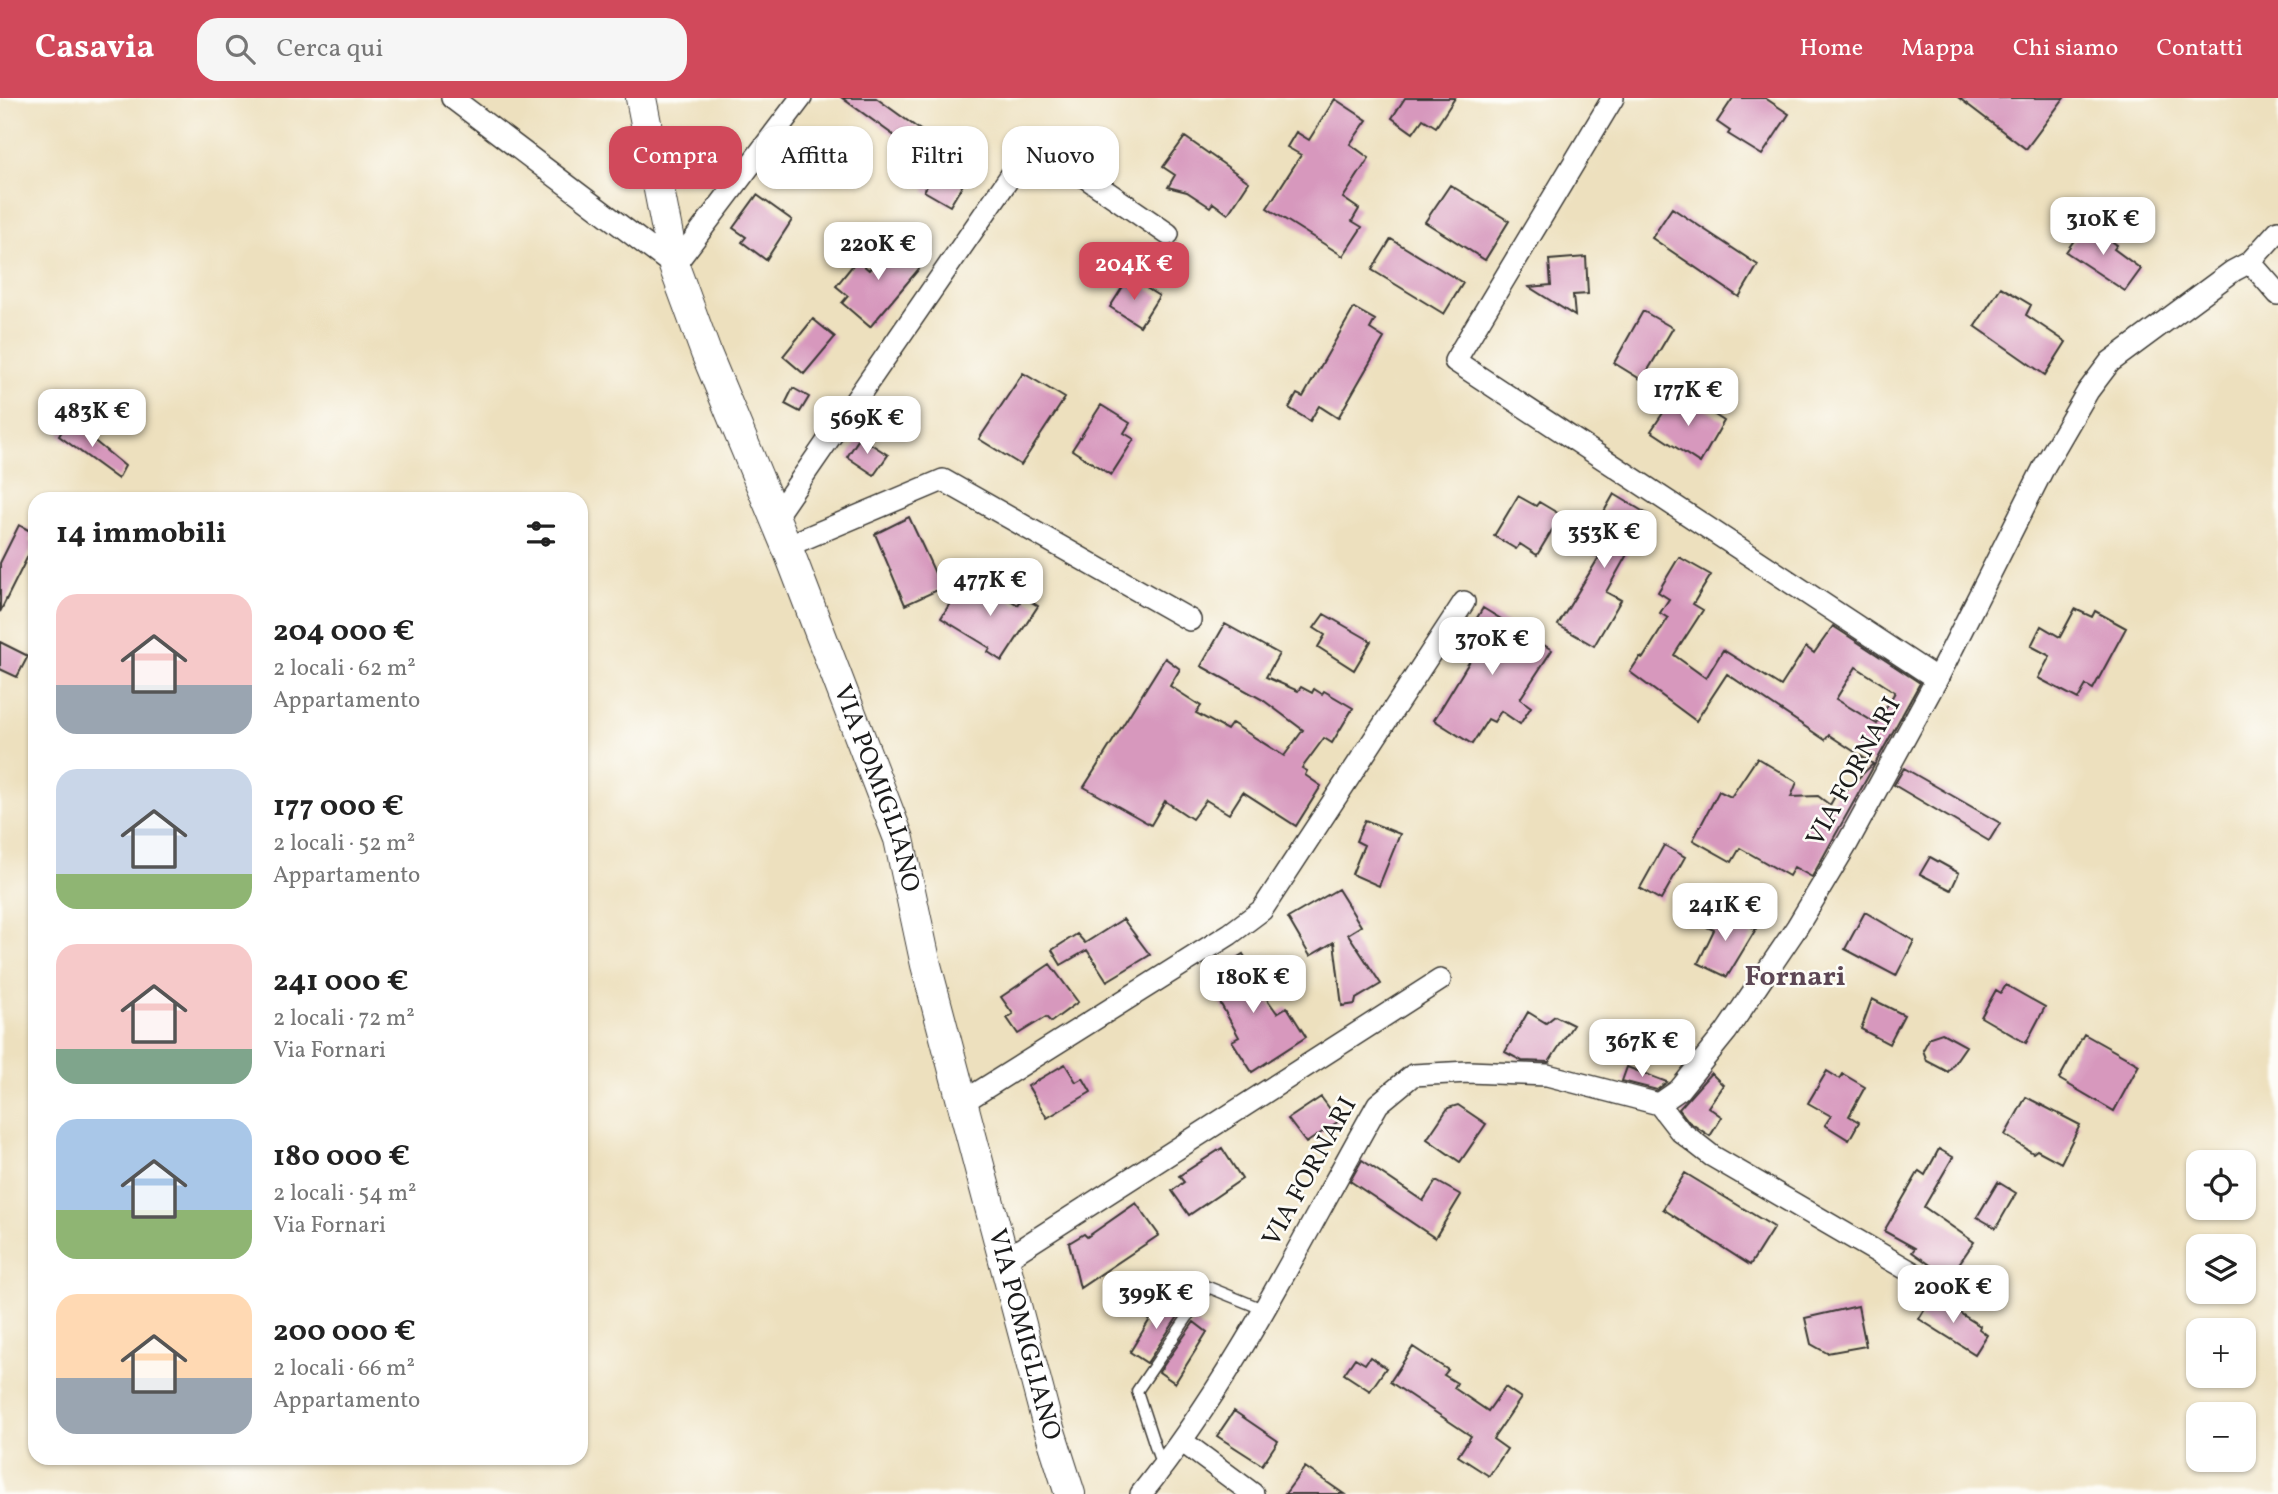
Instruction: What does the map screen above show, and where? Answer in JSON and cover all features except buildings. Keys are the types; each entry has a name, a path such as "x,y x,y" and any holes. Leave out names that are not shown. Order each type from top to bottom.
{"street":[{"path":"452,98 674,266 801,98"},
{"name":"VIA POMIGLIANO","path":"640,98 674,266 706,352 787,546 899,839 926,965 1046,1419 1070,1494"},
{"path":"1613,98 1454,361 1937,678"},
{"path":"775,517 1034,142 1168,234"},
{"name":"VIA FORNARI","path":"1141,1494 1183,1442 1227,1377 1378,1104 1413,1074 1468,1072 1547,1075 1659,1104 1679,1090 1726,1032 1797,927 1848,842 1937,678 2045,466 2088,391 2110,362 2233,271 2250,262 2278,231"},
{"path":"2250,262 2278,294"},
{"path":"787,546 943,480 1190,620"},
{"path":"962,1102 1230,934 1262,910 1464,602"},
{"path":"1004,1260 1440,980"},
{"path":"1659,1104 1679,1131 1712,1156 1927,1281"},
{"path":"1183,1442 1253,1494"}],"lane":[{"path":"1162,1467 1137,1391 1208,1287 1265,1310"}],"district":[{"name":"Fornari","path":"1795,977"}]}
